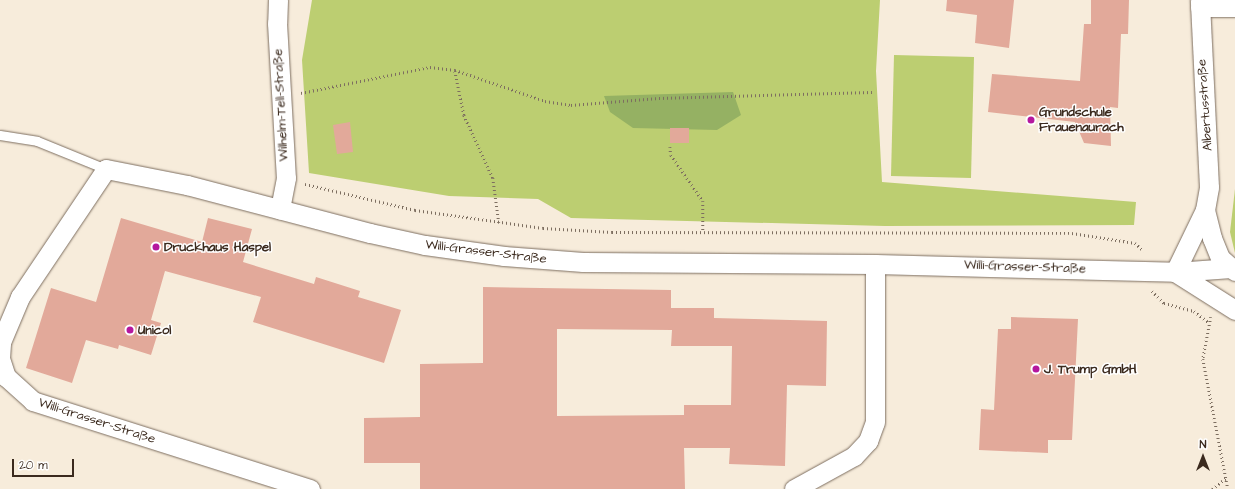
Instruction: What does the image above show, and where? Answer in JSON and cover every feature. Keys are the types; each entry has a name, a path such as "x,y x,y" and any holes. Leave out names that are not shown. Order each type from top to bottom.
{"street":[{"name":"Wilhelm-Tell-Straße","path":"278,0 277,23 286,178 280,209"},
{"path":"1200,3 1235,7"},
{"name":"Albertusstraße","path":"1175,272 1205,210 1209,187 1200,3"},
{"name":"Willi-Grasser-Straße","path":"310,489 33,401 6,377 0,358 1,342 20,297 106,169 187,185 418,243 504,256 583,262 875,264 1175,272 1233,270"},
{"name":"Albertusstraße","path":"1205,210 1218,253 1233,270"},
{"path":"794,489 854,456 868,441 875,422 875,264"},
{"name":"Willi-Grasser-Straße","path":"1175,272 1235,310"}],"lane":[{"name":"Willi-Grasser-Straße","path":"0,135 37,141 106,169"}],"path":[{"path":"281,98 323,86 430,67 455,70 545,102 571,105 659,98 872,92"},
{"path":"455,70 464,115 493,178 499,223"},
{"path":"670,147 671,155 703,201 703,232"},
{"path":"286,178 341,194 415,210 499,223 612,232 1072,233 1135,243 1145,253 1152,293 1164,303 1194,310 1208,322"},
{"path":"1218,299 1208,322 1203,359 1228,489"},
{"path":"1212,489 1226,478"}],"green space":[{"path":"312,0 880,0 876,71 882,182 1136,202 1134,225 885,226 571,218 538,199 449,196 309,173 302,60"},
{"path":"894,55 974,57 971,178 891,176"},
{"path":"733,92 741,115 717,130 633,128 610,112 604,96"},
{"path":"1235,189 1235,253 1230,232"}],"building":[{"path":"947,0 1014,0 1009,48 975,43 977,15 946,11"},
{"path":"1091,0 1129,0 1128,34 1121,34 1118,108 1110,107 1111,146 1084,143 1075,122 988,112 992,74 1080,81 1084,24 1091,24"},
{"path":"350,122 353,152 337,154 333,125"},
{"path":"670,128 689,128 689,143 670,143"},
{"path":"121,218 202,242 208,218 252,229 243,262 314,284 316,277 360,291 358,297 401,310 384,363 253,322 261,297 165,271 151,320 161,323 151,355 119,345 118,349 86,340 72,383 26,368 51,288 96,302"},
{"path":"483,287 671,290 671,308 714,308 714,318 827,321 826,386 787,385 785,466 729,464 730,448 684,448 685,489 420,489 420,463 364,463 364,418 420,417 420,364 483,363","holes":["557,329 672,330 671,346 732,346 731,405 684,405 684,415 557,416"]},
{"name":"J. Trump GmbH","path":"1011,317 1078,319 1072,440 1048,440 1048,453 979,450 981,409 994,410 998,329 1011,329"}],"place":[{"name":"Grundschule Frauenaurach","path":"1031,120"},
{"name":"Druckhaus Haspel","path":"156,247"},
{"name":"Unicol","path":"130,330"},
{"name":"J. Trump GmbH","path":"1036,369"}]}
